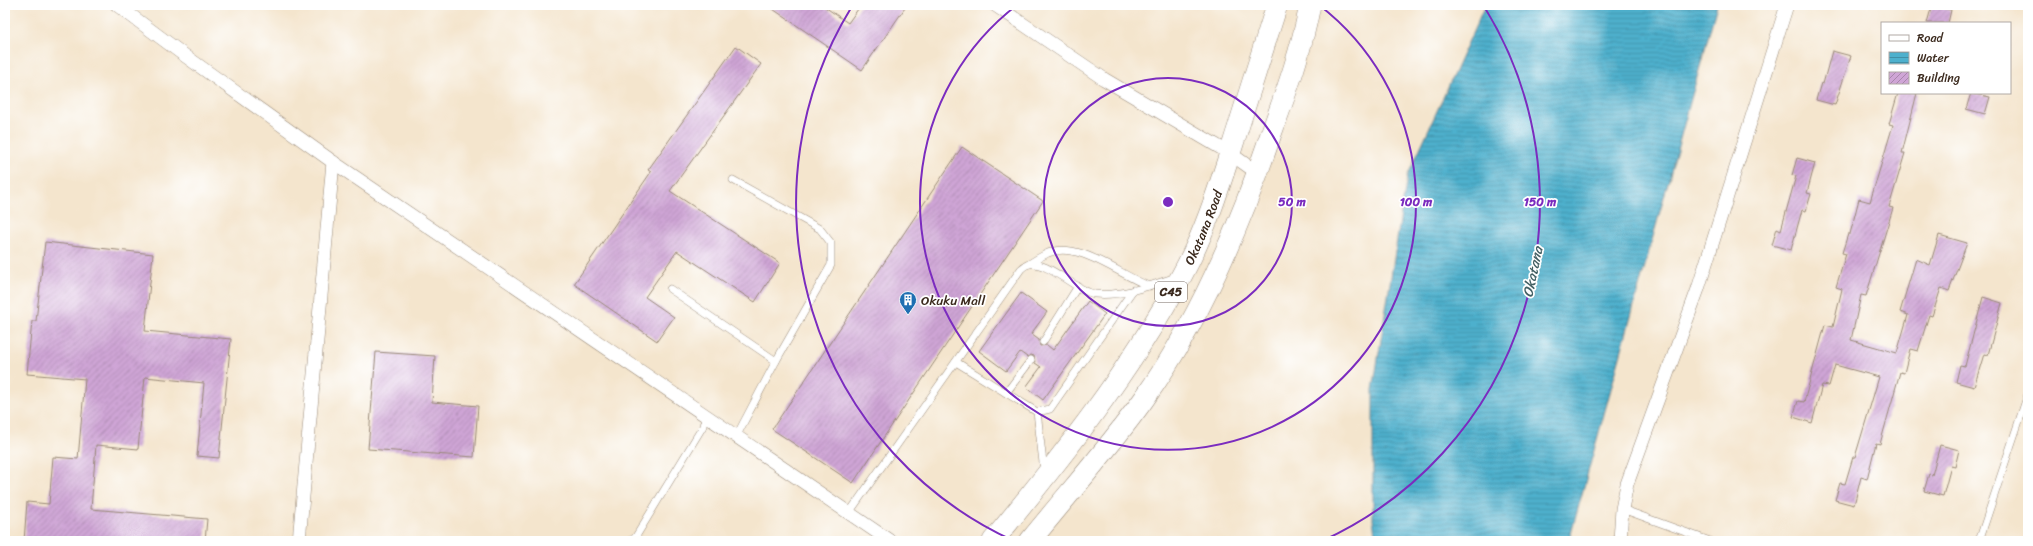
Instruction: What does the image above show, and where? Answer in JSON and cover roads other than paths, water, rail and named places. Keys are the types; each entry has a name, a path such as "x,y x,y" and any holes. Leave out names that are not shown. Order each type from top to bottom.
{"main road":[{"name":"Okatana Road","path":"993,541 1045,478 1111,389 1154,323 1182,275 1202,232 1231,154 1277,5"},
{"name":"C45","path":"1030,541 1139,405 1167,363 1218,269 1259,174 1304,39 1310,5"}],"street":[{"path":"117,5 184,56 333,162 890,541"},
{"path":"995,5 1104,79 1231,154 1259,174"},
{"path":"1620,541 1622,509 1627,484 1698,289 1786,5"},
{"path":"299,541 333,162"}],"lane":[{"path":"733,180 820,229 831,243 831,264 776,361 736,437"},
{"path":"850,513 1021,269 1049,252 1068,250 1080,252 1131,279 1149,286"},
{"path":"1029,264 1040,265 1094,294 1112,294 1133,290 1182,275"},
{"path":"1043,342 1078,286"},
{"path":"670,289 776,361"},
{"path":"956,362 1037,412 1050,409 1133,290"},
{"path":"1006,393 1031,360"},
{"path":"1978,541 2028,394"},
{"path":"1037,412 1045,478"},
{"path":"633,540 708,418"},
{"path":"1622,509 1710,541"}],"water":[{"name":"Okatana","path":"1485,5 1717,5 1569,541 1376,541 1373,520 1373,390 1407,177"}],"place":[{"name":"Okuku Mall","path":"908,315"}]}
